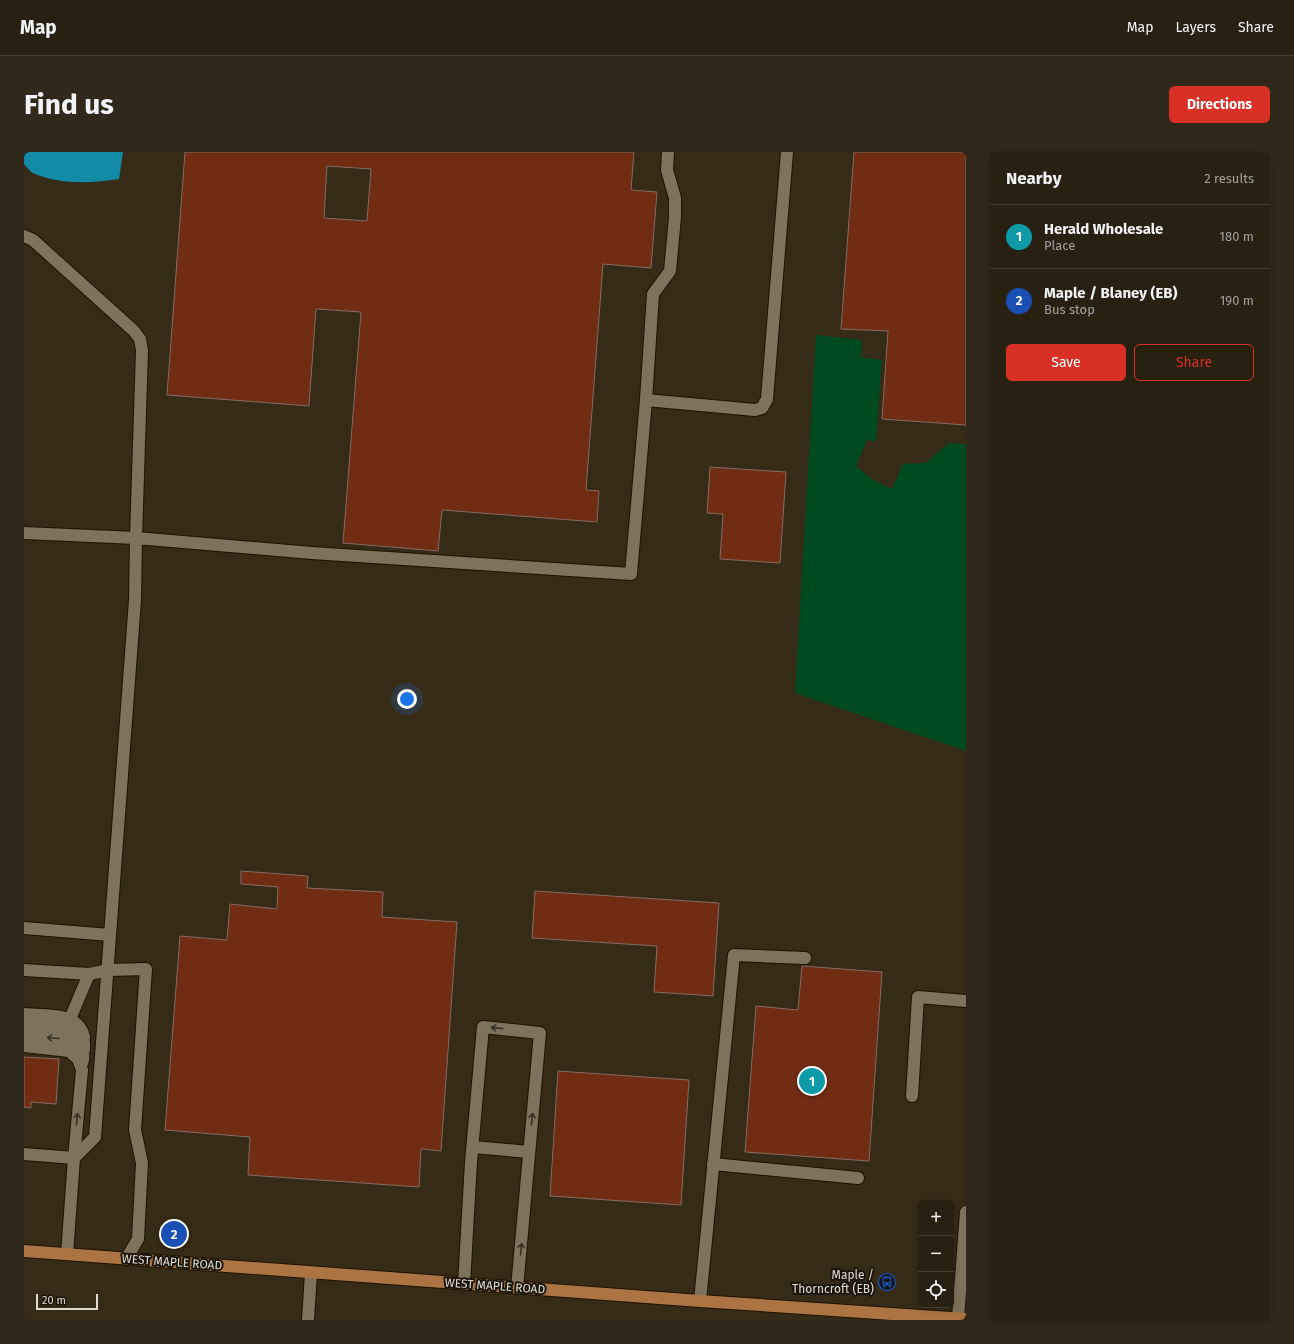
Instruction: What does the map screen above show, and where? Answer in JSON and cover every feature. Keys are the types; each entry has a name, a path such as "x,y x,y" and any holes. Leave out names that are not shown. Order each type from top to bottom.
{"main road":[{"name":"WEST MAPLE ROAD","path":"24,1251 700,1302 962,1319"}],"street":[{"path":"24,533 136,538 320,553 631,574 646,400 653,294 670,271 675,217 675,198 667,170 668,152"},
{"path":"646,400 755,410 762,408 767,399 787,152"},
{"path":"24,236 33,240 134,331 140,339 142,350 135,600 95,1137 74,1158 24,1154"},
{"path":"24,928 110,934"},
{"path":"700,1302 734,955 805,958"},
{"path":"24,970 89,974 108,970 146,969 135,1130 142,1163 138,1239 126,1258"},
{"path":"70,1019 89,974"},
{"path":"912,1096 918,997 966,1001"},
{"path":"24,1014 70,1019 82,1030 84,1048 67,1254"},
{"path":"24,1025 68,1029 78,1035 84,1048"},
{"path":"464,1284 483,1027 540,1033 517,1288"},
{"path":"24,1036 68,1039 84,1048"},
{"path":"24,1046 69,1051 78,1058 82,1070"},
{"path":"473,1147 529,1152"},
{"path":"713,1164 858,1178"},
{"path":"962,1319 966,1212"},
{"path":"308,1320 311,1273"}],"green space":[{"path":"816,335 862,340 861,357 882,360 876,441 867,440 856,466 873,480 892,489 903,464 925,463 949,443 966,444 966,751 795,693"}],"water":[{"path":"24,152 123,152 119,179 77,182 45,178 34,173 24,164"}],"building":[{"path":"185,152 634,152 631,190 657,192 651,268 603,264 586,490 599,491 597,522 442,510 438,551 343,543 361,312 316,309 309,406 167,395","holes":["327,166 371,169 367,221 324,218"]},
{"path":"854,152 966,152 966,425 882,419 888,331 841,329"},
{"path":"710,467 786,472 780,563 720,559 723,514 707,513"},
{"path":"241,871 308,876 307,888 383,892 382,917 457,922 441,1151 421,1149 419,1187 248,1175 250,1137 165,1130 180,936 227,940 230,904 277,909 278,887 241,884"},
{"path":"535,891 719,903 713,996 654,992 657,946 532,938"},
{"path":"802,966 882,972 869,1161 745,1152 756,1006 798,1010"},
{"path":"24,1057 59,1059 56,1104 31,1102 31,1108 24,1107"},
{"path":"558,1071 689,1080 681,1205 550,1196"}],"place":[{"name":"Herald Wholesale","path":"812,1081"},
{"name":"Maple / Blaney (EB)","path":"174,1234"},
{"name":"Maple / Thorncroft (EB)","path":"887,1282"}]}
